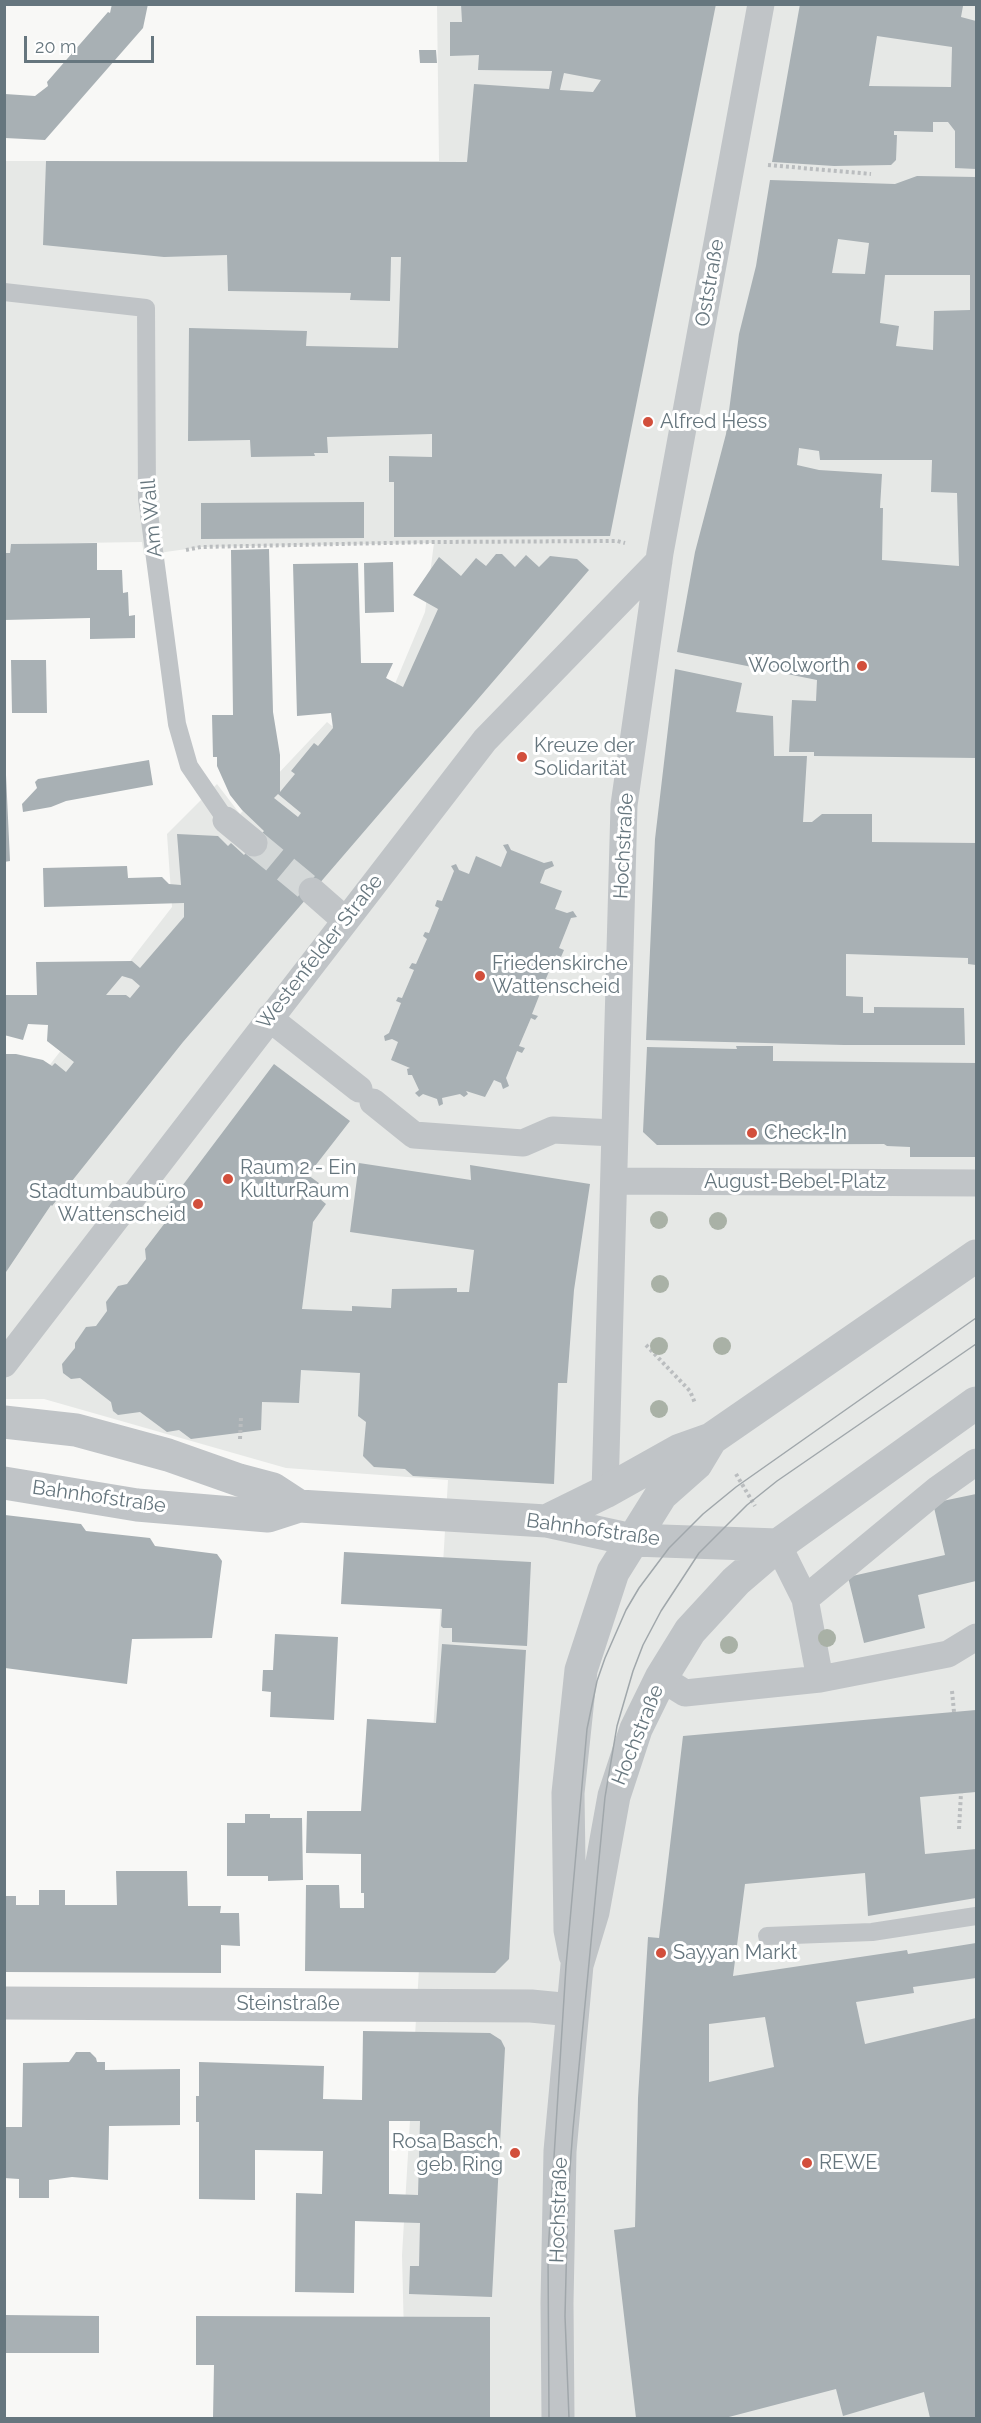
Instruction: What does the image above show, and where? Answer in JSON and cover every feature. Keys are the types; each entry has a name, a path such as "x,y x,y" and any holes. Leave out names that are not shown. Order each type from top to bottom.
{"street":[{"name":"Oststraße","path":"659,557 761,4"},
{"name":"Westenfelder Straße","path":"4,1364 485,740 659,557"},
{"name":"Hochstraße","path":"604,1492 624,806 659,557"},
{"name":"Am Wall","path":"226,820 254,843"},
{"path":"312,891 345,920"},
{"path":"269,1018 414,1135 523,1143 553,1130 614,1133"},
{"name":"August-Bebel-Platz","path":"614,1181 976,1183"},
{"path":"546,1521 680,1450 711,1439 976,1256"},
{"path":"820,1679 805,1599 778,1545 976,1403"},
{"name":"Bahnhofstraße","path":"4,1422 76,1430 168,1455 239,1480 273,1489 299,1506"},
{"path":"633,1540 661,1495 696,1464 711,1439"},
{"path":"805,1599 938,1489 976,1462"},
{"name":"Bahnhofstraße","path":"4,1483 137,1505 268,1516 299,1506 546,1521 633,1540 778,1545"},
{"name":"Hochstraße","path":"577,1965 570,1930 568,1792 581,1670 613,1572 633,1540"},
{"name":"Hochstraße","path":"558,2418 557,2229 560,2151 572,2010 577,1965 593,1912 614,1796 636,1730 661,1678 690,1631 735,1581 778,1545"},
{"path":"661,1678 686,1693 820,1679 948,1654 976,1637"},
{"name":"Steinstraße","path":"4,2002 531,2006 572,2010"}],"lane":[{"name":"Am Wall","path":"4,292 146,308 147,498 177,724 189,766 226,820"},
{"path":"767,1936 872,1932 976,1916"}],"path":[{"path":"732,162 871,174"},
{"path":"154,554 201,547 617,541 659,557"},
{"path":"610,1308 690,1391 711,1439 732,1467 778,1545"},
{"path":"959,1829 962,1793"}],"shaded area":[{"path":"437,5 976,5 976,2418 406,2418 402,2255 448,1480 286,1468 44,1399 5,1399 4,1124 172,907 167,834 217,784 240,814 327,722 366,753 425,612 434,543 201,547 144,555 142,542 11,544 10,553 5,553 5,161 439,161"}],"building":[{"path":"112,4 148,4 143,28 45,140 5,138 5,94 35,96 48,86 47,82 108,12 110,13"},
{"path":"461,4 716,4 610,536 394,537 394,482 389,482 389,456 432,457 432,434 327,437 328,453 314,453 315,456 251,457 250,440 188,441 189,328 307,331 306,346 398,348 401,257 391,257 390,301 350,300 351,293 228,291 227,255 164,257 43,245 46,161 467,162 474,84 549,89 552,71 478,70 479,55 450,56 450,22 462,22","holes":["564,73 601,80 593,92 560,90"]},
{"path":"800,4 963,6 961,17 976,21 976,169 955,168 955,131 948,122 933,122 933,132 894,131 894,135 897,135 896,160 891,165 834,166 772,162","holes":["877,36 952,47 951,87 869,86"]},
{"path":"419,50 436,50 437,63 420,63"},
{"path":"917,176 976,177 976,758 814,756 814,752 789,752 792,700 816,701 817,680 677,652 695,552 726,434 739,334 756,266 770,180 895,184","holes":["838,239 869,243 865,274 832,273","885,275 970,275 970,310 934,311 933,350 896,346 899,326 880,323","799,448 819,451 820,460 932,460 931,492 957,493 959,566 882,560 883,508 880,508 882,474 819,470 797,465"]},
{"path":"364,502 364,538 201,539 201,503"},
{"path":"97,543 97,570 122,570 123,593 128,592 129,616 135,615 135,638 90,639 90,618 4,620 4,553 10,553 11,544"},
{"path":"269,549 273,712 280,755 280,792 295,774 291,771 314,743 318,746 333,728 331,713 297,716 293,564 358,563 361,663 393,663 386,678 403,687 438,609 413,595 439,557 461,576 476,558 486,566 496,554 502,554 515,567 526,555 539,567 550,556 577,559 589,570 183,1042 51,1205 4,1275 4,1054 16,1054 43,1060 52,1066 55,1063 66,1072 74,1062 47,1041 48,1025 28,1024 23,1040 4,1035 4,995 37,995 36,962 132,961 140,968 184,917 184,903 44,907 43,868 127,866 128,878 162,877 169,884 181,885 177,834 218,836 228,846 231,843 244,855 264,831 230,795 217,766 217,757 213,757 212,715 233,715 231,550","holes":["278,794 301,813 298,817 274,798","122,976 132,979 140,986 130,998 126,995 106,995"]},
{"path":"393,562 394,612 365,613 364,563"},
{"path":"11,660 46,660 47,713 12,713"},
{"path":"675,669 742,683 736,712 773,716 774,756 807,756 803,822 812,822 822,814 872,814 872,842 976,843 976,965 968,964 968,958 846,954 846,996 863,997 863,1013 874,1013 874,1007 964,1008 965,1045 844,1045 646,1040 655,839"},
{"path":"149,760 153,785 66,801 51,807 23,812 22,804 37,788 35,782 38,779"},
{"path":"4,775 6,775 10,861 4,862"},
{"name":"Friedenskirche Wattenscheid","path":"508,844 511,850 544,863 552,861 554,866 545,870 540,883 562,891 555,909 567,913 573,911 577,917 571,918 559,948 564,950 561,957 556,955 545,981 551,983 548,989 543,986 532,1014 538,1016 535,1020 531,1018 519,1046 525,1048 522,1053 517,1051 506,1078 509,1086 503,1089 501,1083 494,1080 485,1097 466,1091 468,1094 464,1097 460,1094 442,1098 443,1104 439,1106 437,1099 423,1094 419,1097 415,1093 419,1090 412,1075 408,1075 407,1069 410,1068 391,1060 398,1042 392,1039 385,1041 384,1036 389,1033 401,1003 396,1001 398,997 402,998 414,970 409,968 412,963 416,964 427,939 423,936 425,932 429,933 439,908 435,906 437,900 442,901 454,871 451,866 456,864 459,870 469,874 476,856 501,867 507,852 503,845"},
{"path":"736,1046 773,1046 773,1061 976,1063 976,1157 910,1157 910,1147 884,1144 657,1145 643,1132 647,1047 737,1049"},
{"path":"274,1064 350,1121 308,1175 327,1189 320,1199 326,1204 313,1222 302,1309 352,1311 352,1306 391,1308 392,1289 457,1288 457,1292 469,1292 474,1250 350,1232 359,1163 471,1180 470,1165 590,1184 574,1290 567,1383 558,1383 554,1484 413,1476 405,1469 374,1467 363,1456 366,1422 358,1416 360,1373 301,1370 299,1403 262,1402 261,1430 191,1439 179,1430 167,1432 140,1412 118,1415 113,1411 111,1402 80,1378 71,1379 63,1373 62,1364 75,1348 75,1343 86,1327 96,1326 107,1311 106,1302 118,1286 127,1284 146,1259 145,1249 171,1215 164,1210"},
{"path":"976,1494 976,1581 918,1595 925,1628 864,1643 848,1577 945,1555 933,1503"},
{"path":"5,1515 81,1524 86,1531 150,1538 155,1546 217,1554 222,1561 212,1638 132,1639 127,1684 5,1668"},
{"path":"344,1552 531,1562 527,1646 452,1642 452,1628 441,1626 442,1609 341,1604"},
{"path":"275,1634 338,1637 334,1720 270,1717 271,1692 262,1691 263,1670 273,1670"},
{"path":"442,1644 526,1650 509,1959 495,1973 305,1971 306,1885 339,1885 340,1908 364,1908 364,1893 361,1893 361,1854 306,1853 307,1811 361,1811 367,1719 436,1723"},
{"name":"REWE","path":"976,1710 976,1792 920,1797 925,1854 976,1849 976,1898 868,1916 865,1873 745,1884 733,1976 907,1950 908,1954 976,1943 976,1978 913,1987 914,1993 856,2002 865,2044 976,2018 976,2418 930,2418 924,2392 843,2416 836,2389 725,2418 636,2418 614,2230 635,2227 638,2098 648,1937 659,1938 683,1736","holes":["765,2017 774,2067 709,2082 709,2024"]},
{"path":"245,1814 270,1814 270,1818 302,1818 303,1880 268,1881 268,1876 227,1876 227,1823 245,1823"},
{"path":"116,1871 187,1871 188,1906 221,1906 220,1913 239,1913 240,1946 221,1945 221,1973 4,1972 4,1896 16,1896 16,1905 39,1905 39,1890 65,1890 65,1905 117,1905"},
{"path":"363,2031 490,2033 501,2040 505,2048 492,2297 409,2294 410,2266 419,2266 420,2223 355,2221 354,2293 295,2292 296,2193 322,2194 323,2151 255,2150 255,2200 199,2199 199,2122 196,2122 196,2096 199,2096 199,2062 324,2066 323,2099 362,2100","holes":["389,2121 420,2121 418,2195 389,2194"]},
{"path":"76,2052 90,2052 97,2062 105,2062 105,2070 180,2069 180,2125 109,2126 108,2180 72,2177 49,2180 49,2198 19,2198 19,2179 4,2178 4,2127 22,2127 23,2063 69,2062"},
{"path":"4,2315 99,2316 99,2353 4,2353"},
{"path":"196,2316 490,2317 490,2418 213,2418 214,2365 196,2365"}],"tunnel":[{"path":"254,843 312,891"}],"tram line":[{"path":"549,2418 548,2253 566,1966 587,1729 597,1681 605,1658 626,1610 639,1588 669,1548 703,1514 736,1487 976,1318"},
{"path":"569,2418 565,2316 568,2194 573,2129 605,1797 617,1726 633,1671 643,1645 661,1611 699,1553 747,1505 777,1481 976,1344"}],"place":[{"name":"Alfred Hess","path":"648,422"},
{"name":"Woolworth","path":"862,666"},
{"name":"Kreuze der Solidarität","path":"522,757"},
{"name":"Friedenskirche Wattenscheid","path":"480,976"},
{"name":"Check-In","path":"752,1133"},
{"name":"Raum 2 - Ein KulturRaum","path":"228,1179"},
{"name":"Stadtumbaubüro Wattenscheid","path":"198,1204"},
{"name":"Sayyan Markt","path":"661,1953"},
{"name":"Rosa Basch, geb. Ring","path":"515,2153"},
{"name":"REWE","path":"807,2163"}]}
